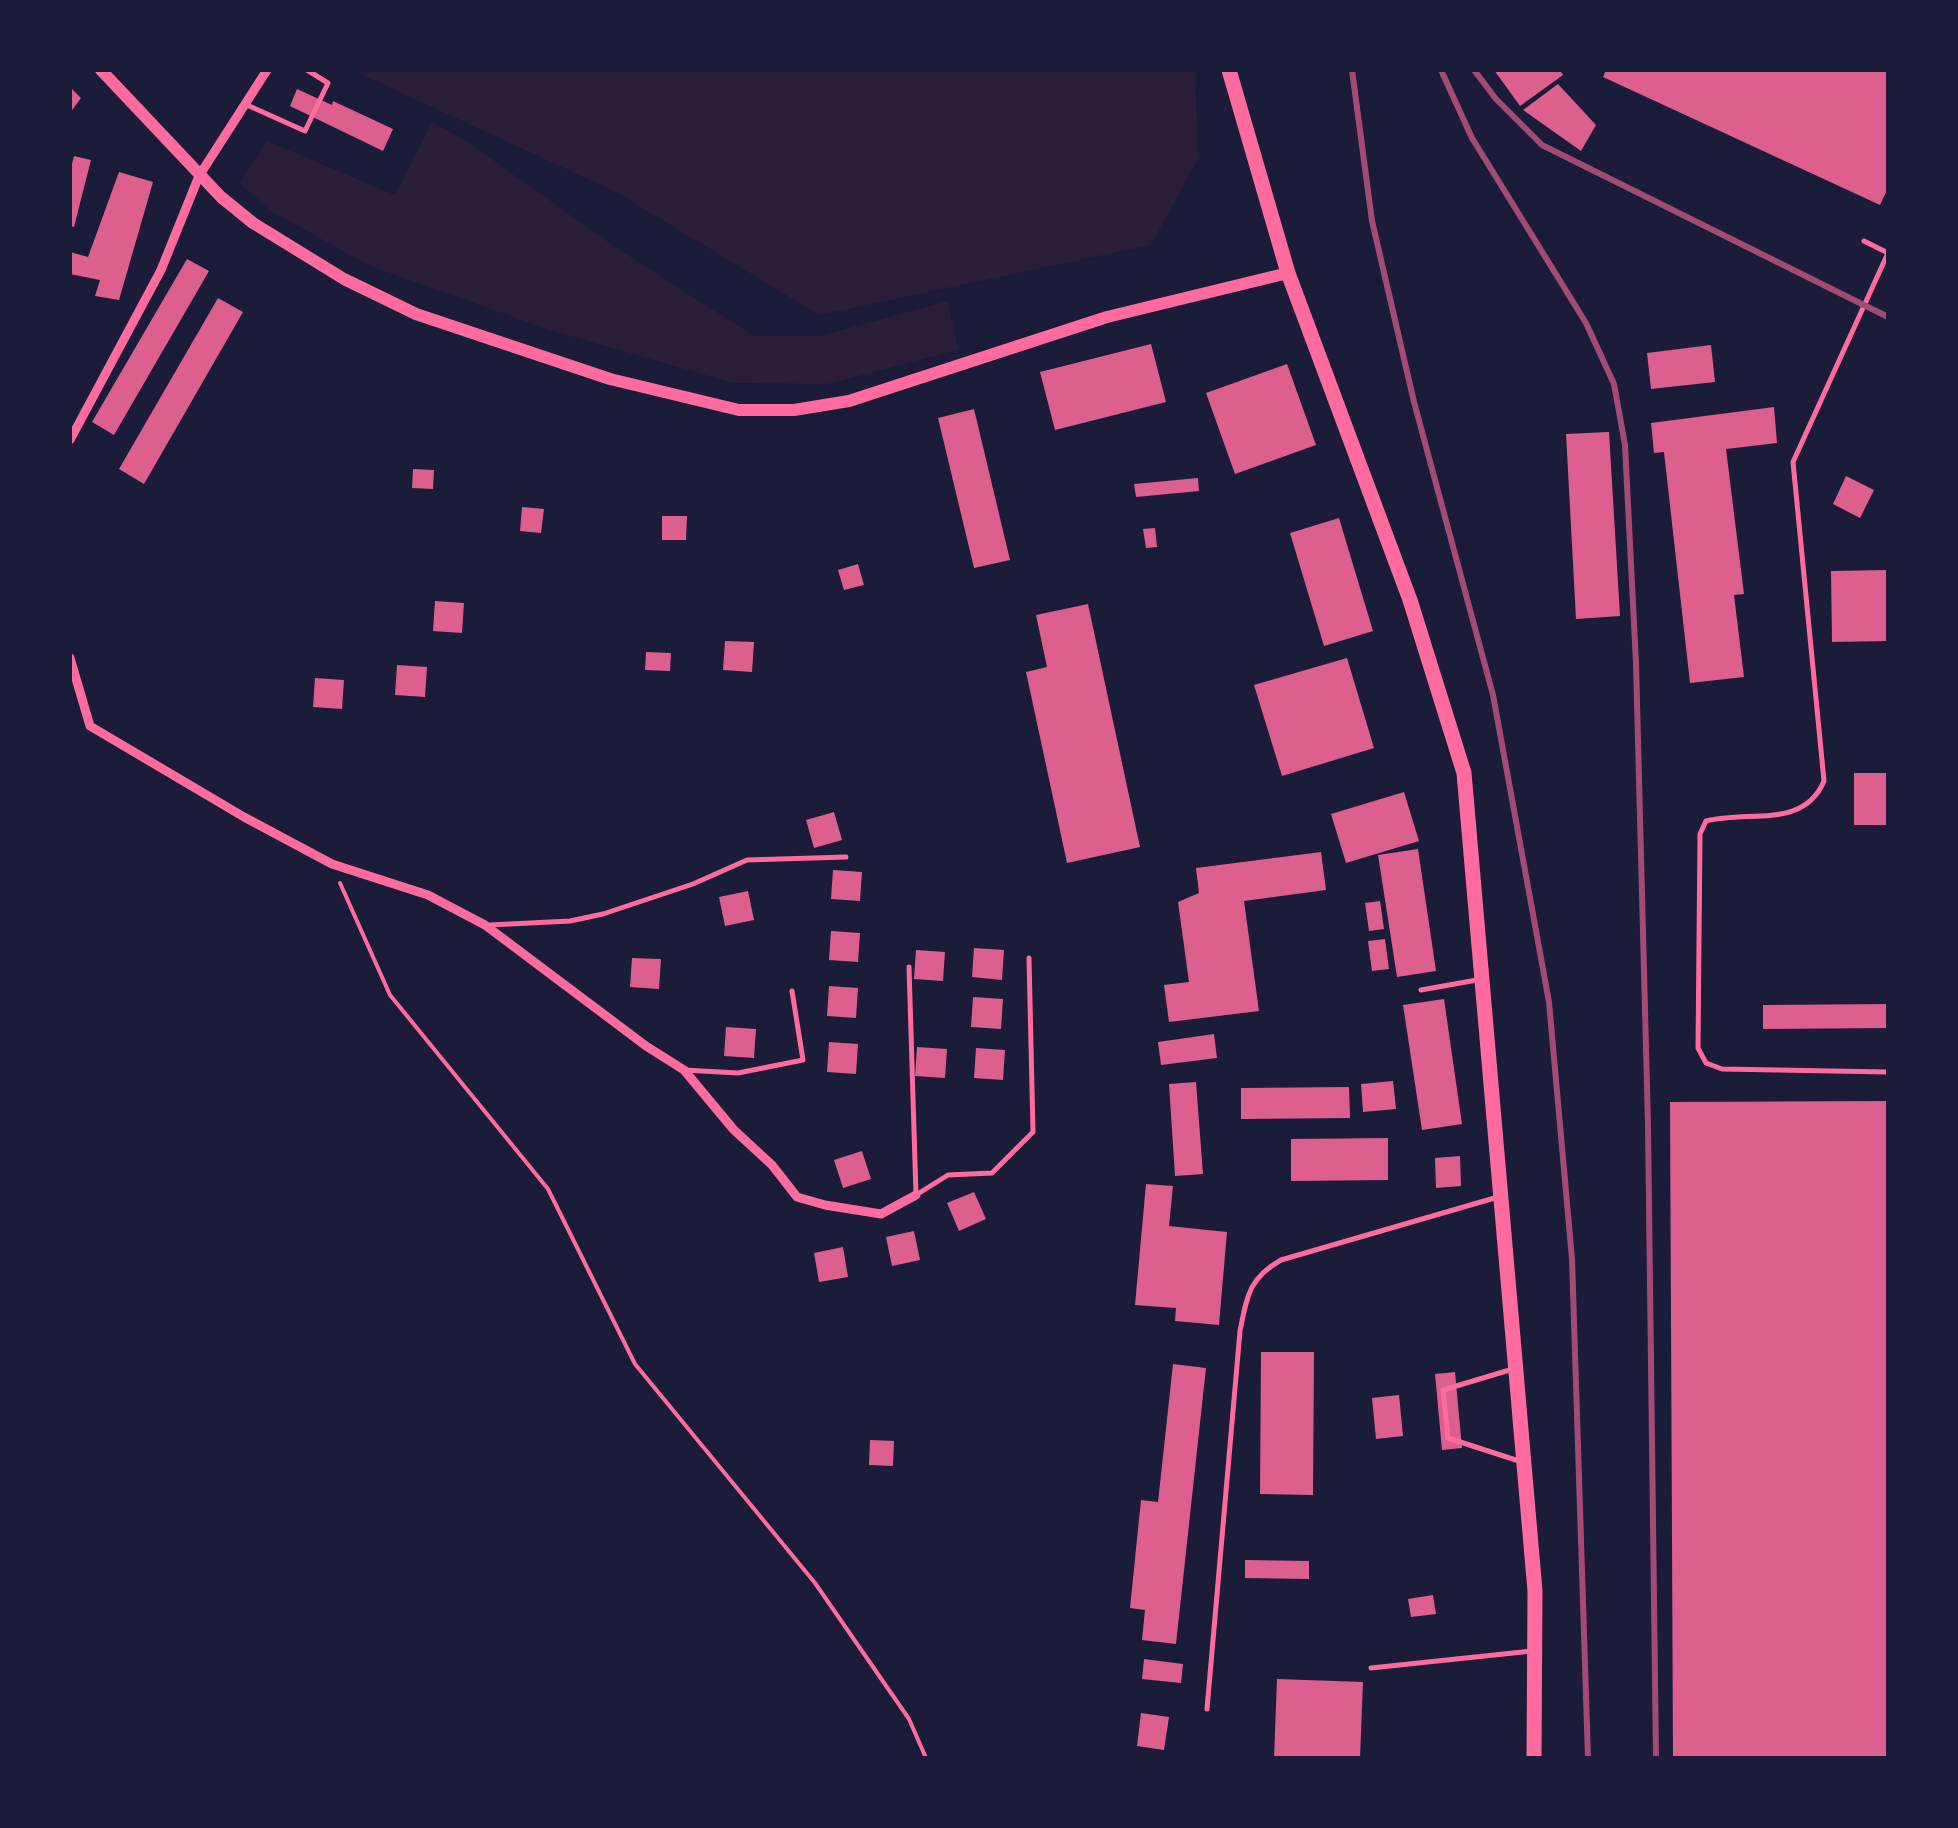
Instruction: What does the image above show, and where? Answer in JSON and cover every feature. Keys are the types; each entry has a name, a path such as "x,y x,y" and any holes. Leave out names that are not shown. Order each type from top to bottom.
{"main road":[{"path":"101,70 199,176 253,224 344,280 416,314 610,379 740,410 794,410 848,401 1106,317 1288,273"},
{"path":"1230,70 1288,273 1410,600 1464,773 1535,1590 1534,1758"}],"street":[{"path":"70,440 161,270 199,176 266,70"},
{"path":"70,658 90,726 332,864 428,896 485,925 684,1070 798,1197 881,1214 916,1195"}],"lane":[{"path":"244,104 305,131 328,83 307,70"},
{"path":"1864,241 1888,253 1793,462 1824,781 1816,800 1800,811 1706,821 1700,834 1698,1048 1706,1063 1722,1069 1888,1072"},
{"path":"485,925 570,921 604,914 693,884 747,860 846,857"},
{"path":"908,967 916,1195 948,1175 992,1173 1033,1132 1029,958"},
{"path":"1421,990 1482,980"},
{"path":"684,1070 738,1073 803,1060 792,990"},
{"path":"1207,1710 1240,1330 1247,1296 1260,1272 1281,1260 1501,1196"},
{"path":"1516,1368 1443,1390 1448,1438 1524,1463"},
{"path":"1371,1668 1535,1651"}],"path":[{"path":"332,864 390,995 548,1189 635,1364 815,1582 909,1718 926,1758"}],"shaded area":[{"path":"352,70 1195,70 1198,159 1151,245 819,315 616,192"},
{"path":"432,122 465,140 615,247 754,336 820,336 948,301 958,350 828,384 733,383 550,330 370,266 273,212 239,183 267,141 395,195"}],"building":[{"path":"1494,70 1560,70 1563,75 1520,106"},
{"path":"1606,70 1888,70 1888,188 1880,205 1603,77"},
{"path":"1558,84 1596,125 1581,151 1523,110"},
{"path":"70,87 81,98 70,113"},
{"path":"297,89 393,129 383,151 290,106"},
{"path":"74,156 91,160 74,227 70,226 70,172"},
{"path":"119,172 153,182 119,300 95,296 100,280 70,274 70,252 88,257"},
{"path":"187,259 209,271 114,435 92,422"},
{"path":"218,298 243,312 144,484 119,469"},
{"path":"1151,344 1166,402 1055,430 1040,372"},
{"path":"1711,345 1715,382 1651,389 1647,353"},
{"path":"1287,364 1316,445 1235,474 1206,393"},
{"path":"1774,407 1777,443 1726,449 1744,594 1734,595 1744,677 1690,683 1664,452 1654,453 1651,423"},
{"path":"974,409 1010,560 974,568 938,418"},
{"path":"1609,432 1620,616 1576,619 1566,434"},
{"path":"413,469 434,470 433,489 412,488"},
{"path":"1846,476 1874,490 1860,518 1833,504"},
{"path":"1198,478 1199,491 1136,497 1134,484"},
{"path":"522,507 544,509 541,533 520,531"},
{"path":"662,516 687,516 686,540 662,540"},
{"path":"1339,518 1373,631 1324,646 1290,533"},
{"path":"1155,528 1157,547 1146,548 1143,529"},
{"path":"858,564 864,585 844,590 838,570"},
{"path":"1888,570 1888,641 1832,642 1831,571"},
{"path":"435,601 464,603 462,633 433,631"},
{"path":"1088,604 1140,847 1067,863 1026,672 1047,667 1036,615"},
{"path":"725,641 754,642 752,672 723,670"},
{"path":"646,652 671,653 670,671 645,670"},
{"path":"1347,658 1374,748 1282,776 1254,685"},
{"path":"397,665 427,667 425,697 395,695"},
{"path":"315,678 344,680 342,709 313,707"},
{"path":"1854,773 1888,773 1888,825 1854,825"},
{"path":"1404,792 1419,841 1346,863 1331,814"},
{"path":"834,812 842,840 814,848 806,820"},
{"path":"1418,849 1436,971 1397,977 1378,855"},
{"path":"1321,852 1326,890 1244,901 1259,1011 1169,1022 1164,985 1189,982 1178,902 1199,893 1196,868"},
{"path":"833,870 862,872 860,901 831,899"},
{"path":"748,891 754,920 725,926 719,897"},
{"path":"1380,901 1384,929 1369,931 1365,903"},
{"path":"831,931 860,933 858,962 829,960"},
{"path":"1385,939 1389,969 1372,971 1368,941"},
{"path":"974,948 1004,950 1002,980 972,977"},
{"path":"916,950 945,952 943,981 914,979"},
{"path":"632,958 661,959 659,989 630,987"},
{"path":"829,986 858,988 856,1018 827,1016"},
{"path":"973,997 1003,999 1001,1029 971,1027"},
{"path":"1444,999 1462,1124 1422,1130 1403,1005"},
{"path":"1888,1004 1888,1028 1763,1029 1763,1005"},
{"path":"726,1027 756,1029 754,1058 724,1056"},
{"path":"1214,1034 1217,1058 1161,1065 1158,1042"},
{"path":"829,1042 858,1044 856,1074 827,1072"},
{"path":"917,1047 947,1049 945,1078 915,1076"},
{"path":"976,1048 1005,1050 1003,1080 974,1078"},
{"path":"1393,1081 1396,1109 1363,1112 1361,1084"},
{"path":"1196,1082 1203,1174 1175,1176 1169,1084"},
{"path":"1349,1087 1350,1118 1241,1119 1241,1088"},
{"path":"1888,1101 1888,1758 1673,1758 1670,1102"},
{"path":"1388,1138 1388,1180 1291,1181 1291,1139"},
{"path":"862,1151 871,1179 843,1188 834,1160"},
{"path":"1460,1156 1461,1186 1436,1188 1435,1158"},
{"path":"1146,1184 1173,1186 1169,1226 1227,1232 1219,1325 1175,1321 1176,1308 1135,1305"},
{"path":"974,1192 986,1219 959,1231 947,1203"},
{"path":"914,1231 920,1260 892,1266 886,1237"},
{"path":"843,1247 848,1277 819,1282 814,1253"},
{"path":"1261,1352 1314,1352 1313,1495 1260,1494"},
{"path":"1173,1364 1206,1368 1176,1644 1142,1640 1145,1610 1130,1608 1141,1500 1158,1502"},
{"path":"1455,1372 1462,1448 1442,1450 1435,1374"},
{"path":"1399,1395 1403,1436 1376,1439 1372,1398"},
{"path":"870,1440 894,1441 893,1466 869,1465"},
{"path":"1245,1560 1309,1561 1309,1579 1245,1578"},
{"path":"1433,1595 1436,1614 1411,1617 1408,1599"},
{"path":"1144,1659 1183,1664 1181,1683 1142,1679"},
{"path":"1277,1679 1363,1682 1360,1758 1274,1758"},
{"path":"1141,1713 1169,1717 1164,1750 1137,1746"}],"railway":[{"path":"1352,70 1372,221 1414,402 1493,695 1549,1002 1572,1259 1588,1758"},
{"path":"1441,70 1472,138 1586,323 1614,384 1625,445 1636,663 1648,1125 1656,1758"},
{"path":"1474,70 1496,99 1542,145 1888,317"}]}
